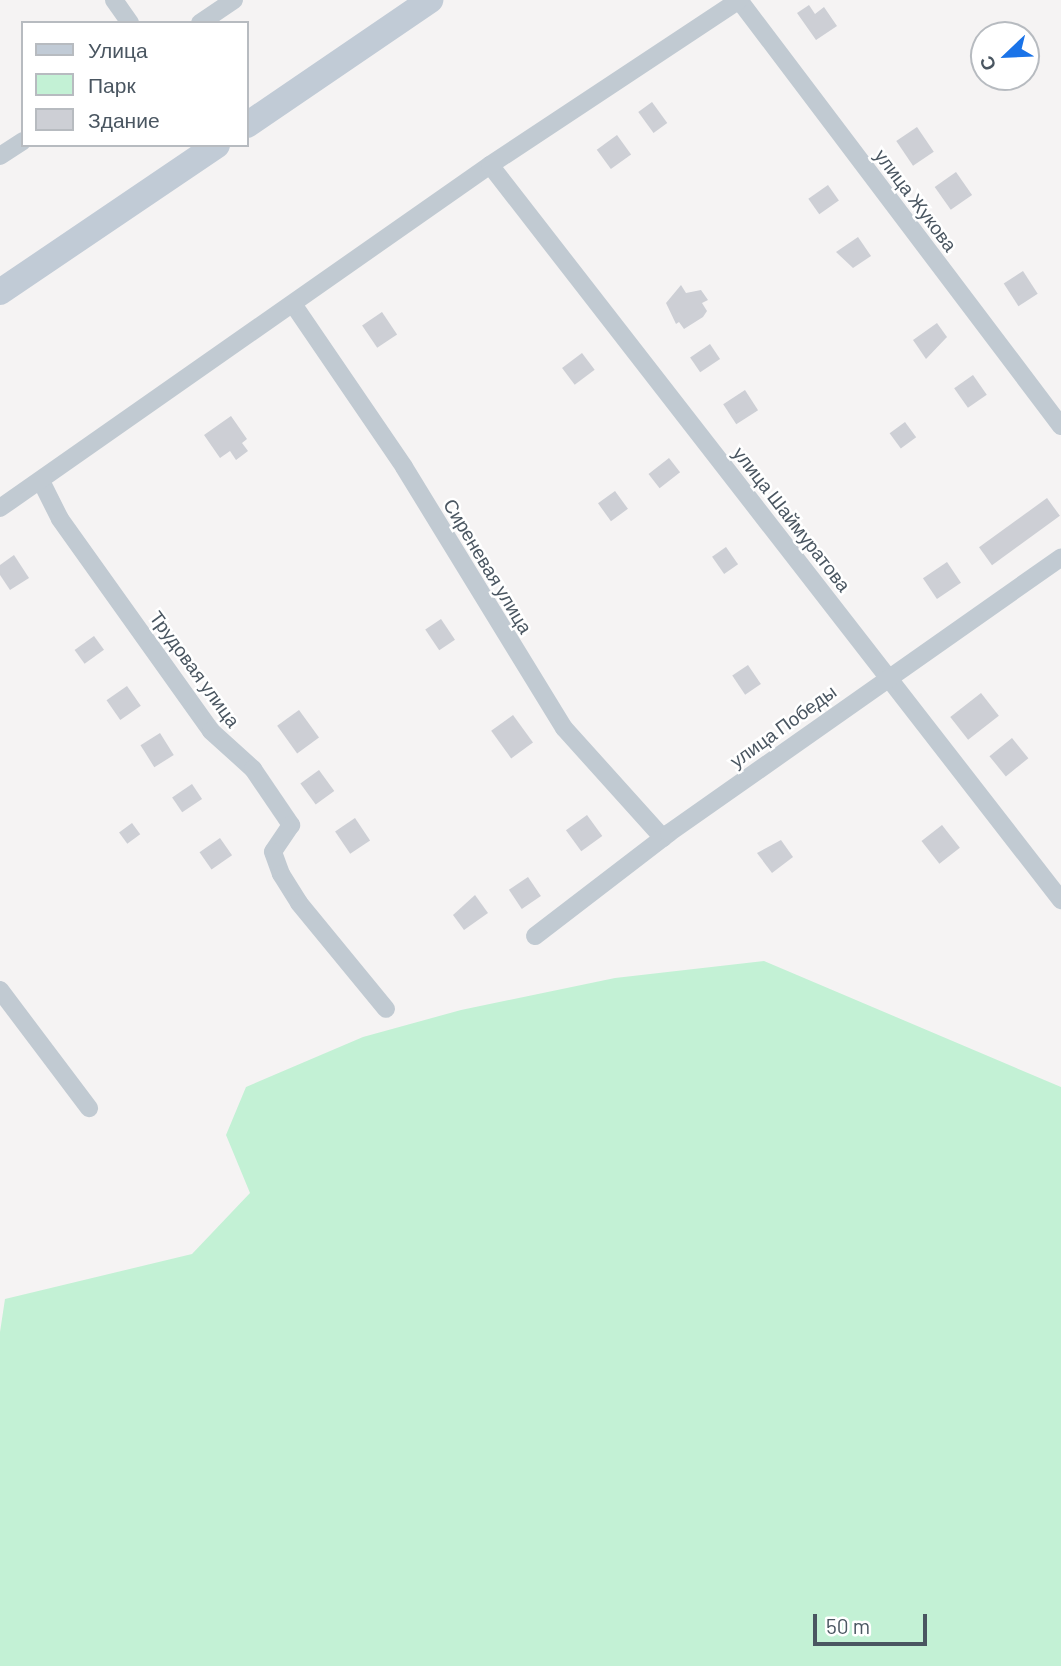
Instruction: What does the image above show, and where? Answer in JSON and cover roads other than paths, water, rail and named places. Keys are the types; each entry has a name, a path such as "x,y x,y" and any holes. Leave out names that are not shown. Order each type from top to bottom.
{"main road":[{"path":"248,124 430,0"},
{"path":"0,292 214,147"}],"street":[{"path":"114,0 129,21"},
{"path":"203,21 234,0"},
{"path":"0,508 490,165 739,0"},
{"name":"улица Жукова","path":"739,0 1061,426"},
{"path":"0,156 21,142"},
{"name":"улица Шаймуратова","path":"490,165 1061,900"},
{"name":"Сиреневая улица","path":"293,304 404,467 564,728 663,838"},
{"name":"Трудовая улица","path":"41,481 60,519 211,731 253,769 290,825 273,852 281,874 299,903 386,1009"},
{"name":"улица Победы","path":"535,936 663,838 888,676 1061,558"},
{"path":"0,990 89,1108"}]}
